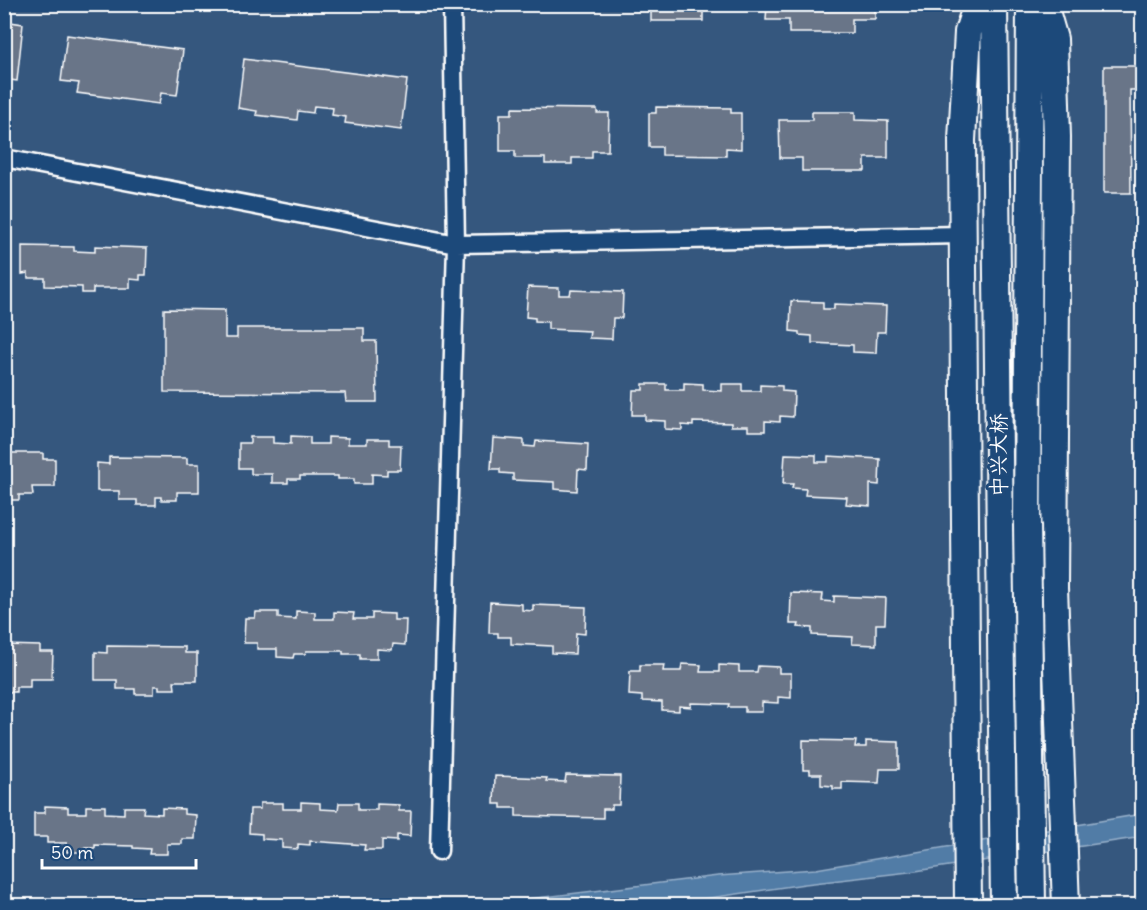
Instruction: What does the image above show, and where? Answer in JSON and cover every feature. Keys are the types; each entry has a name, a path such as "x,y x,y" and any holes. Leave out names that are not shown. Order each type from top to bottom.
{"main road":[{"path":"968,896 962,140 968,32 976,4"},
{"name":"中兴大桥","path":"994,4 1004,906"},
{"name":"中兴大桥","path":"1030,4 1027,524 1032,906"},
{"path":"1044,4 1054,39 1058,137 1054,588 1066,906"}],"street":[{"path":"439,851 456,244 452,4"},
{"path":"4,158 456,244 963,235"}],"water":[{"path":"1142,814 1142,837 909,872 805,884 662,905 471,906 718,876 816,869"}],"building":[{"path":"651,4 733,5 718,5 718,9 703,9 703,21 651,21"},
{"path":"767,4 875,4 875,19 852,19 852,33 789,33 789,20 766,20"},
{"path":"4,21 23,24 17,81 4,79"},
{"path":"67,35 183,50 177,95 161,93 159,104 77,93 79,83 61,81"},
{"path":"244,59 407,80 401,130 345,123 346,117 332,115 333,108 314,106 313,113 298,111 297,120 256,115 257,111 238,108"},
{"path":"1104,66 1142,66 1142,90 1130,90 1131,193 1104,193"},
{"path":"656,107 731,108 731,113 741,113 741,149 726,148 726,156 662,155 662,147 649,147 649,113 656,113"},
{"path":"512,108 597,109 597,113 609,113 608,151 592,151 592,158 572,158 572,164 545,164 545,158 515,158 515,151 500,151 500,114 512,114"},
{"path":"812,112 855,112 855,120 888,121 888,158 865,158 865,171 802,171 802,158 780,158 779,120 812,120"},
{"path":"22,246 74,247 74,251 95,252 95,246 147,248 146,275 140,275 140,280 130,279 130,288 93,288 93,293 82,293 82,287 45,286 45,278 28,278 28,273 22,274"},
{"path":"528,287 559,288 559,295 570,295 571,290 623,292 622,318 613,318 612,339 589,338 590,331 548,329 548,322 535,321 535,318 526,317"},
{"path":"791,301 823,302 823,309 834,309 834,304 886,306 885,332 877,332 876,353 853,352 853,345 812,343 812,336 799,335 799,332 790,331"},
{"path":"164,309 225,310 225,338 237,338 237,328 364,328 364,341 376,341 377,402 346,402 345,393 164,392"},
{"path":"684,383 703,384 703,390 722,391 722,384 742,384 742,391 760,391 760,385 782,386 782,391 794,392 793,417 780,416 780,422 765,421 765,431 748,431 748,426 731,426 731,423 693,422 693,426 682,425 682,430 665,429 665,421 645,420 645,415 632,415 633,390 643,390 643,384 666,384 666,390 684,390"},
{"path":"291,436 310,437 310,444 328,444 328,437 348,438 348,444 367,444 367,439 389,439 389,445 401,445 400,470 387,470 387,475 372,474 372,484 354,484 354,479 338,479 338,476 300,476 300,479 288,479 288,483 272,483 272,474 251,474 251,468 239,468 239,443 250,443 250,437 273,437 273,443 291,444"},
{"path":"493,438 524,440 524,446 535,447 536,441 588,444 587,470 578,469 577,491 554,489 554,482 513,480 513,474 500,473 500,469 491,469"},
{"path":"4,453 43,453 43,459 55,459 55,487 32,487 33,495 19,495 19,500 4,500"},
{"path":"785,454 816,455 816,462 828,462 828,456 880,459 879,485 870,484 870,506 846,504 847,497 805,495 806,489 792,488 793,484 783,484"},
{"path":"109,457 187,458 187,464 199,464 199,492 177,492 177,500 161,500 161,497 156,497 156,505 137,505 137,500 119,500 119,491 97,491 97,463 109,464"},
{"path":"791,593 823,594 822,601 834,602 834,596 886,598 885,624 876,624 876,645 852,644 853,637 812,635 812,628 790,624"},
{"path":"490,602 522,604 522,610 533,611 533,605 586,607 585,634 576,633 575,654 552,653 552,646 511,644 511,637 498,637 498,633 489,633"},
{"path":"296,611 315,612 315,619 334,619 334,612 354,613 353,619 372,619 372,613 394,614 394,620 406,620 405,645 393,644 392,650 377,649 377,659 360,659 360,654 343,654 343,651 306,651 305,654 294,654 293,658 277,657 277,649 257,649 257,643 244,643 245,618 255,618 256,612 278,612 278,618 296,619"},
{"path":"4,645 40,646 40,652 53,652 52,679 30,679 30,687 16,687 16,692 4,692"},
{"path":"107,646 185,647 185,653 197,653 197,681 174,681 175,689 159,689 159,686 154,686 154,694 135,694 135,689 117,689 117,680 95,680 95,652 107,653"},
{"path":"682,664 701,665 700,672 719,672 719,665 739,666 739,672 757,672 758,666 779,667 779,673 791,673 791,698 778,697 778,703 762,702 762,712 745,712 745,707 728,707 729,704 691,703 691,707 679,706 679,711 662,710 662,702 642,701 642,696 629,695 630,671 640,671 640,665 664,665 663,671 681,671"},
{"path":"803,740 856,741 855,747 866,747 866,741 899,742 899,769 880,769 879,783 842,782 842,789 833,789 833,786 821,785 821,774 810,774 810,770 803,770"},
{"path":"566,775 620,776 619,805 612,805 612,809 603,809 603,818 516,816 516,808 501,808 501,804 494,804 495,776 547,778 546,781 565,782"},
{"path":"301,802 320,803 320,809 338,810 339,803 358,803 358,810 377,810 377,804 399,805 399,811 411,811 410,836 397,835 397,841 382,840 382,850 364,850 365,845 310,841 310,845 298,844 298,849 282,848 282,840 262,839 262,834 249,833 250,809 260,809 260,803 283,803 283,809 301,809"},
{"path":"45,806 68,807 68,813 86,813 86,806 105,806 105,813 124,814 124,807 144,807 143,813 162,814 162,808 184,809 184,814 196,815 195,839 182,839 182,844 167,844 167,854 149,854 150,849 133,848 133,846 95,845 95,848 84,848 83,852 67,852 67,843 47,843 47,837 34,837 34,813 45,813"}]}
